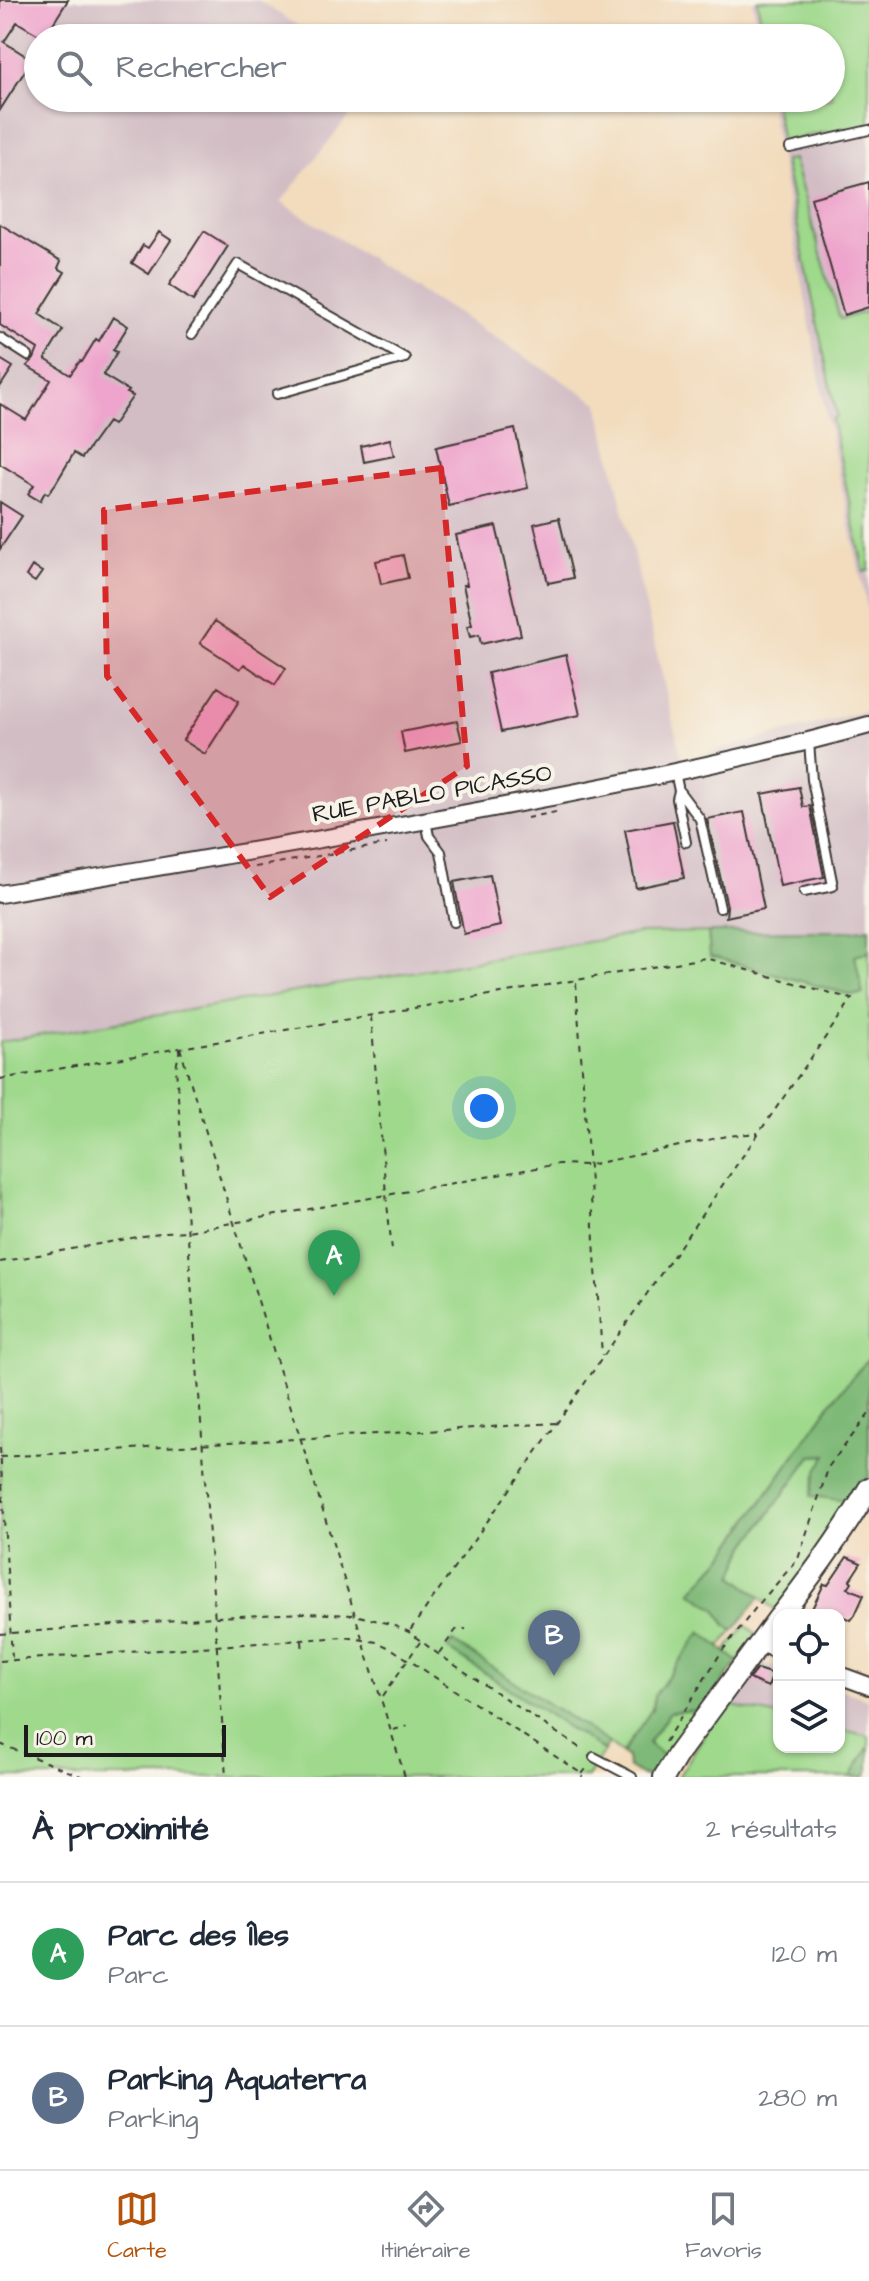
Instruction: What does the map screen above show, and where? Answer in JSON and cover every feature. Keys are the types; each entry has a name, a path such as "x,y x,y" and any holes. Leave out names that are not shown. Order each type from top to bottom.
{"street":[{"name":"RUE PABLO PICASSO","path":"0,894 426,821 675,772 869,725"},
{"path":"785,1609 814,1572 869,1488"},
{"path":"664,1777 672,1747 773,1625"},
{"path":"760,1642 773,1649"},
{"path":"845,1677 869,1686"}],"lane":[{"path":"790,148 869,130"},
{"path":"192,334 238,264 405,358 277,394"},
{"path":"0,338 28,356"},
{"path":"804,892 833,886 812,780 809,741"},
{"path":"675,772 679,791 700,819 720,908"},
{"path":"679,791 677,799 686,842"},
{"path":"426,821 429,836 441,852 454,922"},
{"path":"594,1757 632,1777"}],"path":[{"path":"0,1079 705,958 852,999 409,1632"},
{"path":"576,981 602,1357"},
{"path":"371,1016 392,1250"},
{"path":"180,1048 405,1777"},
{"path":"180,1048 176,1068 226,1777"},
{"path":"0,1262 558,1164 589,1165 727,1136 759,1133"},
{"path":"672,1747 722,1651 798,1559 829,1466 869,1414"},
{"path":"0,1457 557,1423"},
{"path":"0,1448 13,1660"},
{"path":"0,1634 214,1617 307,1613 355,1615 409,1632 594,1757"},
{"path":"438,1654 456,1630 466,1629"},
{"path":"0,1661 344,1637 362,1639 377,1642 409,1659 582,1774 582,1777"},
{"path":"302,1640 303,1653"},
{"path":"382,1698 420,1641"},
{"path":"391,1731 408,1726"},
{"path":"0,1744 83,1777"}],"highlighted area":[{"path":"441,468 467,766 270,897 107,676 104,510"}],"shaded area":[{"path":"0,0 258,0 295,24 24,24 24,112 352,112 281,202 598,403 682,760 869,710 869,928 850,931 640,933 0,1042"},
{"path":"752,0 869,0 869,616 827,419 772,112 845,112 845,24 756,24"},
{"path":"757,1660 773,1666 773,1715 724,1704"},
{"path":"845,1691 869,1700 869,1736 845,1730"}],"green space":[{"path":"757,0 869,0 869,126 815,134 782,143 776,112 845,112 845,24 761,24"},
{"path":"793,159 840,319 869,311 869,570 864,572 832,419 837,417 784,161"},
{"path":"869,928 869,952 855,956 863,994 851,995 710,956 708,932 850,931"},
{"path":"850,931 855,955 869,952 869,1358 832,1401 723,1557 692,1591 716,1609 733,1631 720,1647 711,1640 627,1757 609,1744 587,1777 0,1777 0,1042 640,933"},
{"path":"869,1358 869,1476 854,1502 811,1496 818,1468 827,1455 811,1456 746,1546 733,1576 760,1597 733,1631 716,1609 691,1592 723,1557 832,1401"},
{"path":"827,1455 854,1502 778,1609 774,1609 733,1576 746,1546 811,1456"},
{"path":"746,1625 756,1634 738,1662 725,1652"},
{"path":"701,1632 738,1662 702,1710 670,1712 648,1743 663,1756 651,1775 642,1776 628,1767 627,1757 622,1753 652,1709 654,1696"},
{"path":"453,1642 609,1743 604,1751 448,1649"},
{"path":"724,1704 773,1715 773,1753 845,1753 845,1730 869,1736 869,1746 851,1777 678,1777"},
{"path":"702,1710 671,1754 663,1756 648,1743 670,1712"},
{"path":"869,1746 869,1769 865,1777 851,1777"}],"building":[{"path":"0,0 68,0 53,24 24,26 17,22 4,42 24,55 24,72 0,110"},
{"path":"869,182 869,307 844,315 811,198"},
{"path":"0,224 61,261 58,268 65,272 39,314 63,330 45,359 70,375 96,339 99,341 113,317 128,326 113,350 117,352 103,375 133,396 113,425 108,422 82,458 74,453 56,483 40,501 28,494 34,485 0,464 0,404 26,420 51,380 27,366 38,349 0,325"},
{"path":"204,231 228,246 193,301 169,285"},
{"path":"159,232 171,240 149,274 132,263 143,245 148,248"},
{"path":"0,359 13,367 0,387"},
{"path":"515,429 528,488 449,506 436,447"},
{"path":"390,439 394,456 364,462 361,446"},
{"path":"0,502 22,516 0,549"},
{"path":"559,518 573,578 548,583 534,524"},
{"path":"496,526 521,635 481,644 479,635 470,637 467,626 472,625 456,535"},
{"path":"403,555 408,578 381,584 376,561"},
{"path":"32,566 42,572 35,582 26,576"},
{"path":"215,621 286,668 275,685 244,664 240,669 200,643"},
{"path":"566,655 580,715 501,732 488,673"},
{"path":"218,687 239,701 205,754 183,740"},
{"path":"457,721 462,741 405,753 401,732"},
{"path":"799,787 803,807 810,806 824,877 780,886 762,794"},
{"path":"744,812 764,909 726,917 727,906 707,819"},
{"path":"673,821 684,878 636,888 625,830"},
{"path":"490,875 500,926 464,934 454,882"},
{"path":"847,1557 861,1563 848,1588 864,1595 851,1620 845,1618 845,1609 812,1609 824,1584 828,1585"},
{"path":"757,1669 773,1674 768,1687 749,1679"}],"place":[{"name":"Parc des Îles","path":"334,1296"},
{"name":"Parking Aquaterra","path":"554,1676"}]}
